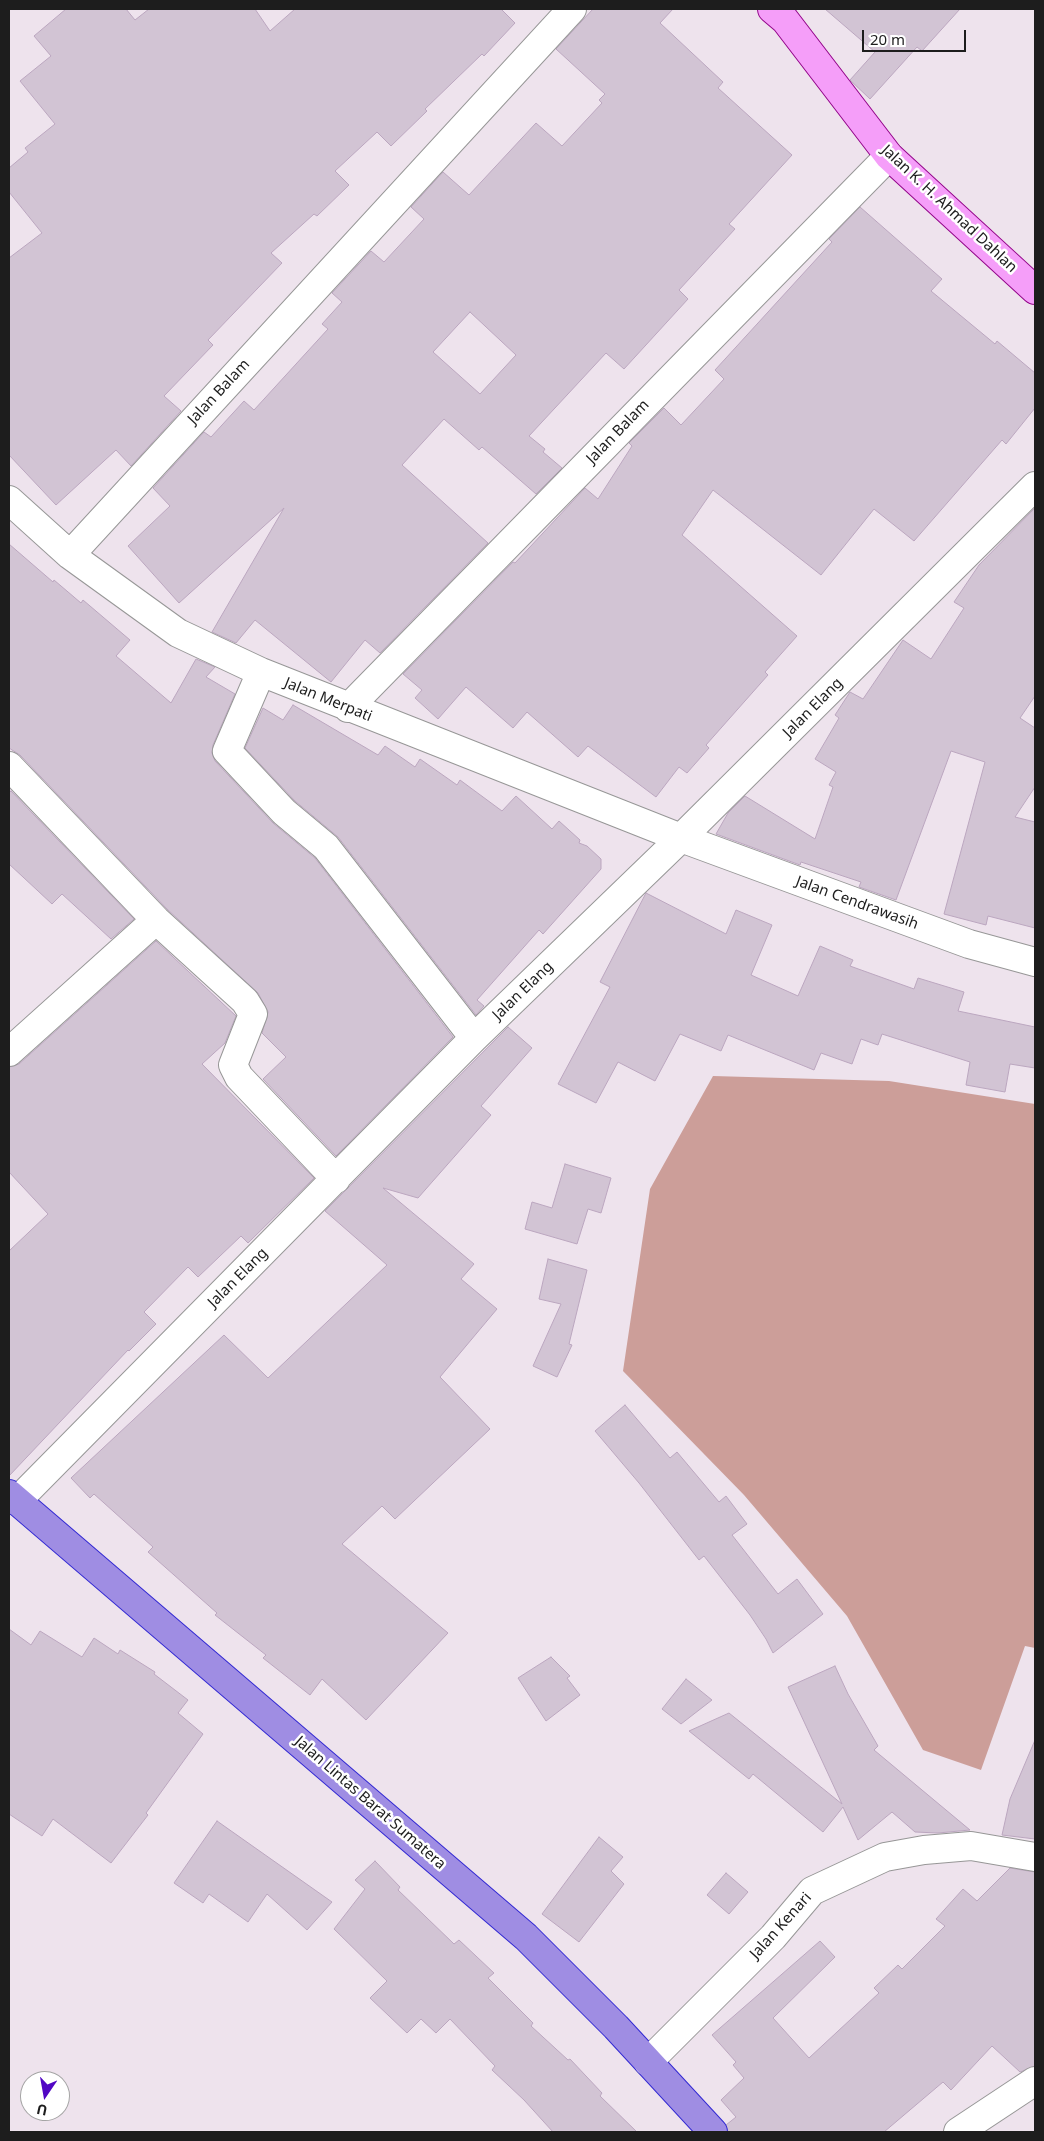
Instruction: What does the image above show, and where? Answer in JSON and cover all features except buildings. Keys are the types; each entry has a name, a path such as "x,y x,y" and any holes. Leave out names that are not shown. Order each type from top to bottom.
{"highway":[{"name":"Jalan Lintas Barat Sumatera","path":"13,1497 526,1937 648,2062 713,2132"}],"main road":[{"name":"Jalan K. H. Ahmad Dahlan","path":"772,9 786,20 889,156 1035,290"}],"street":[{"name":"Jalan Balam","path":"70,555 572,9"},
{"name":"Jalan Balam","path":"348,708 889,156"},
{"name":"Jalan Elang","path":"13,1497 336,1179 474,1038 681,838 1035,486"},
{"name":"Jalan Merpati","path":"9,500 70,555 178,633 261,672 348,708 681,838"},
{"path":"261,672 227,751 284,812 326,847 474,1038"},
{"path":"9,766 156,920 245,1001 253,1014 233,1065 236,1071 336,1179"},
{"name":"Jalan Cendrawasih","path":"681,838 969,944 1035,962"},
{"path":"9,1052 156,920"},
{"name":"Jalan Kenari","path":"648,2062 773,1937 812,1891 885,1857 924,1850 971,1846 1035,1857"},
{"path":"958,2132 1035,2081"}],"shaded area":[{"path":"713,1076 889,1081 1035,1104 1035,1648 1025,1646 981,1770 923,1750 847,1616 744,1495 623,1371 650,1189"}]}
